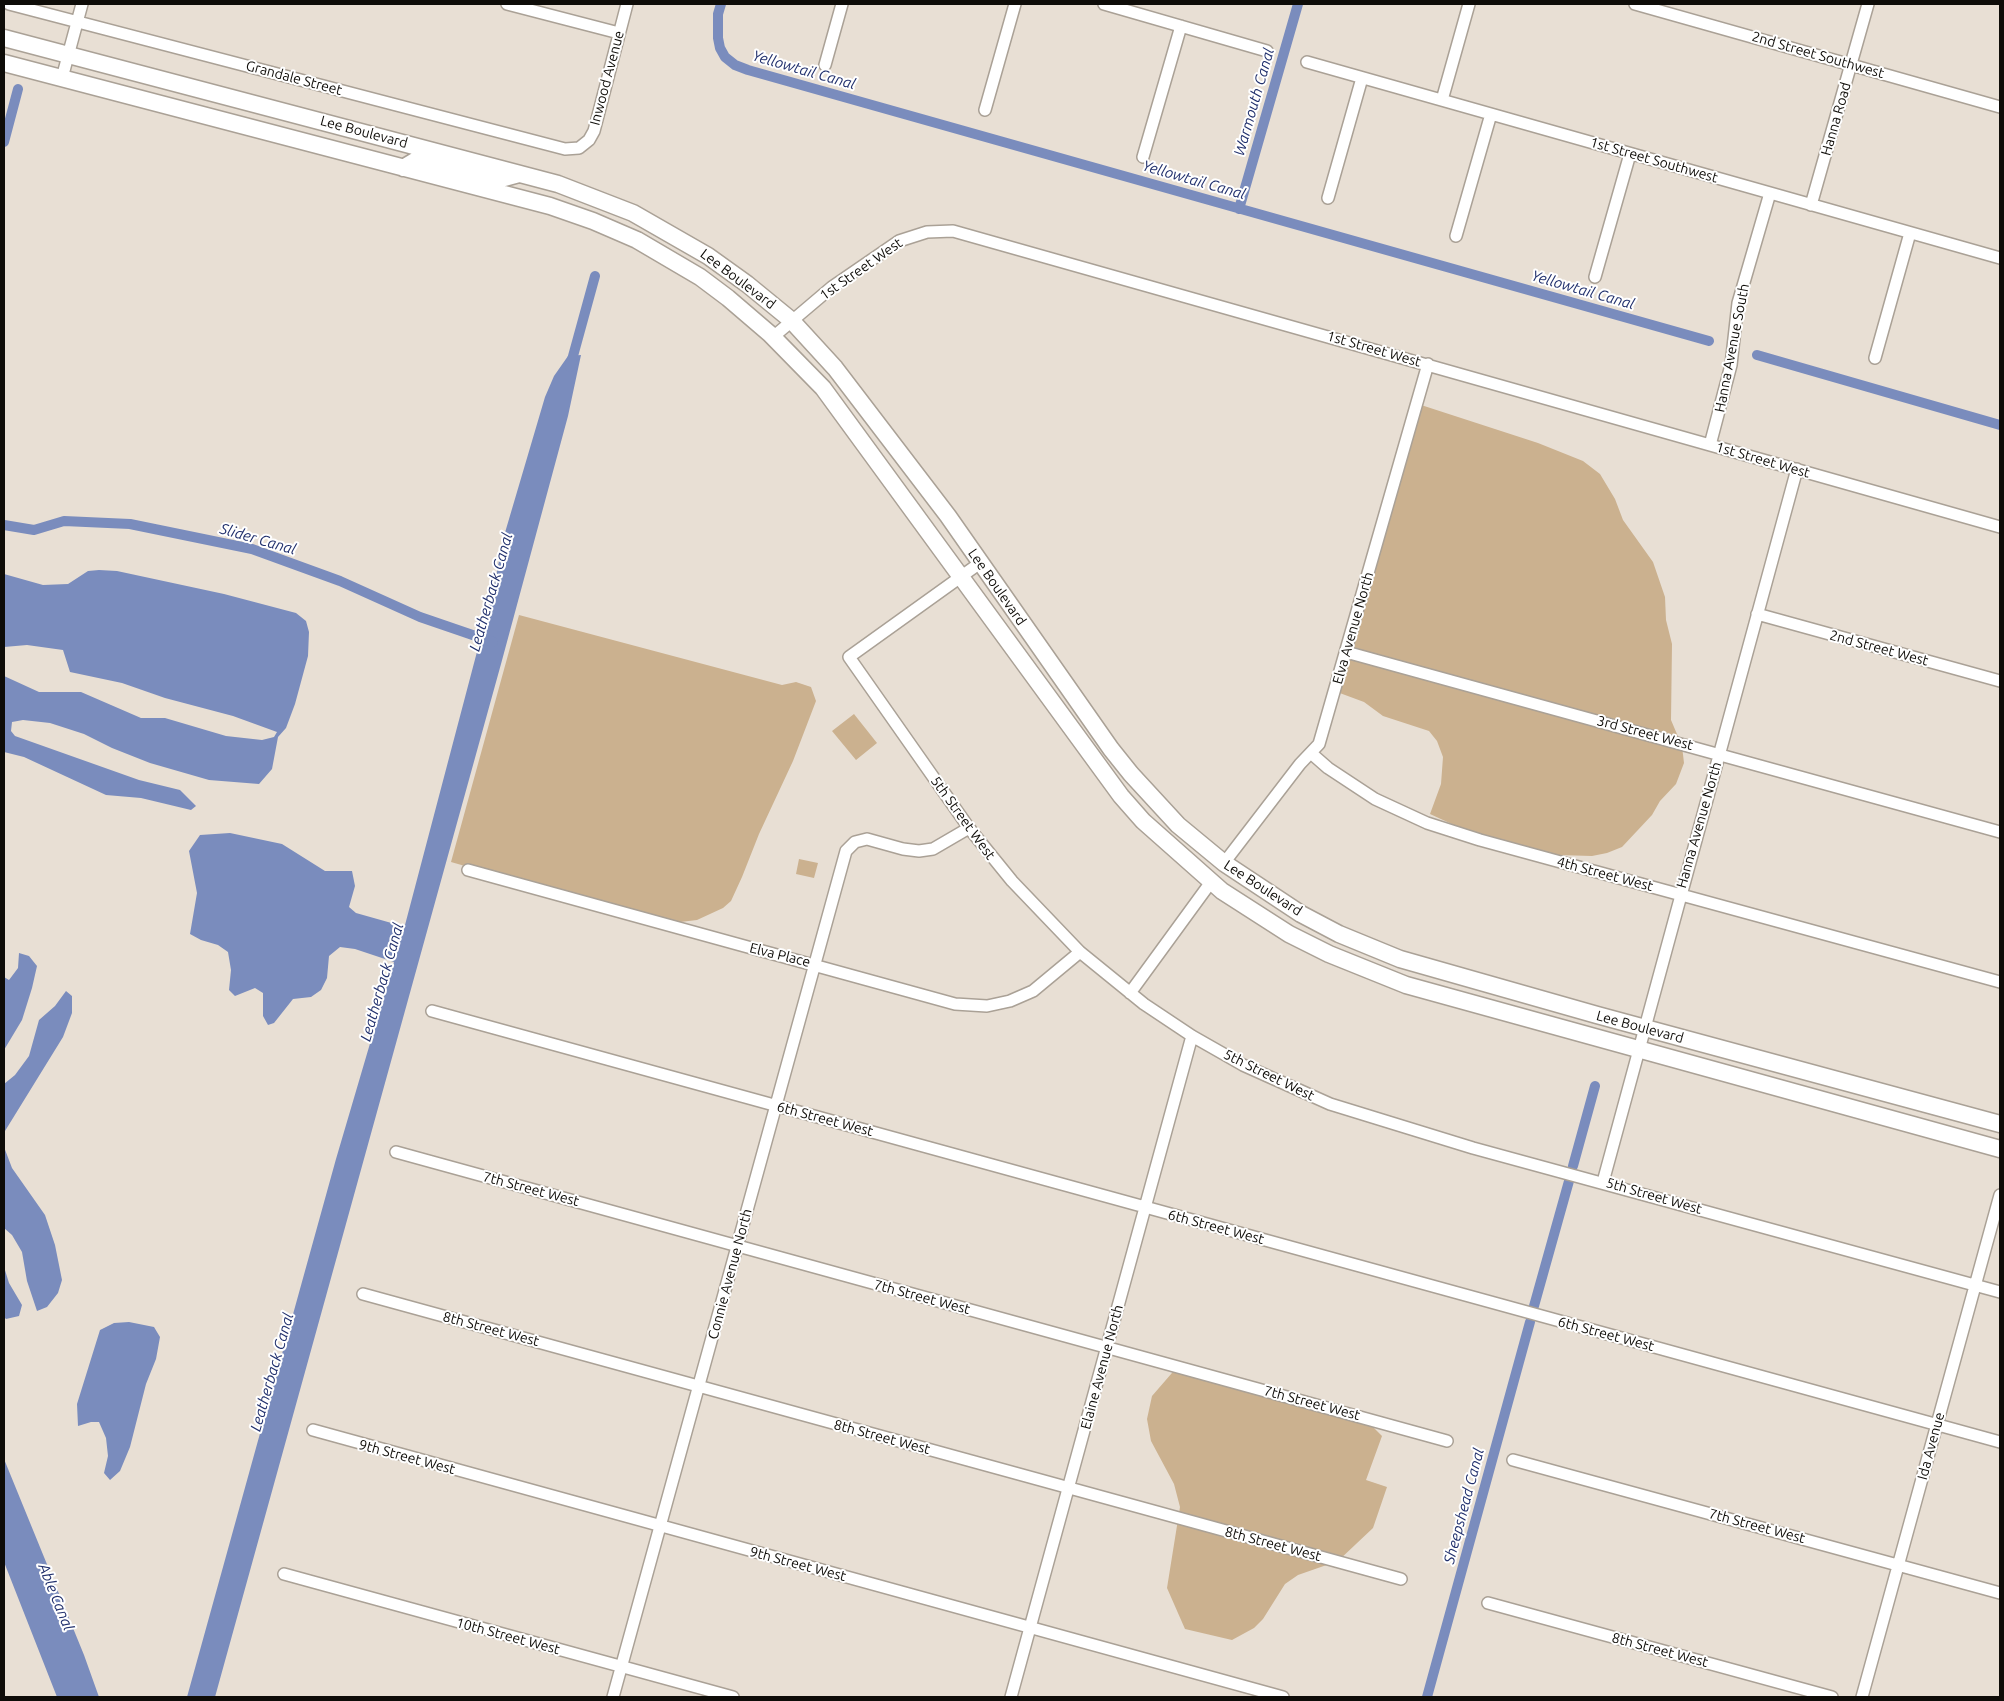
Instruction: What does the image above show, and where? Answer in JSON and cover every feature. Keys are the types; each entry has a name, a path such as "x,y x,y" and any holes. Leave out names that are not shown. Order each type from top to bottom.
{"main road":[{"name":"Lee Boulevard","path":"4,38 521,174 588,194 656,225 708,256 748,284 791,320 846,381 980,563 1111,750 1131,774 1178,825 1224,863 1301,914 1381,952 1644,1028 2000,1124"},
{"name":"Lee Boulevard","path":"4,63 550,206 593,221 637,240 700,277 774,337 823,388 1121,796 1143,820 1211,882 1253,912 1289,934 1370,972 1406,985 2000,1150"},
{"path":"402,168 418,159 497,180 521,174"},
{"path":"1083,744 1094,750 1148,811 1205,862 1224,863"},
{"path":"1211,882 1233,885 1299,927 1356,955 1381,952"},
{"path":"1862,1111 1878,1106 1988,1134 2000,1133"}],"street":[{"name":"Grandale Street","path":"9,4 540,144 565,149 579,148"},
{"path":"62,78 82,4"},
{"path":"507,4 619,33"},
{"name":"Inwood Avenue","path":"579,148 589,140 594,131 627,4"},
{"path":"825,64 842,4"},
{"path":"985,110 1015,4"},
{"path":"1104,4 1267,51"},
{"path":"1442,100 1470,4"},
{"name":"2nd Street Southwest","path":"1635,4 2000,107"},
{"name":"Hanna Road","path":"1811,204 1868,4"},
{"path":"1143,157 1181,26"},
{"name":"1st Street Southwest","path":"1307,62 2000,258"},
{"path":"1328,198 1362,78"},
{"path":"1456,236 1491,114"},
{"path":"1595,277 1630,154"},
{"name":"Hanna Avenue South","path":"1710,444 1731,365 1738,303 1770,193"},
{"name":"1st Street West","path":"774,337 791,320 832,287 899,241 927,232 953,231 2000,527"},
{"path":"1876,358 1910,233"},
{"name":"Elva Avenue North","path":"1224,863 1300,764 1312,754 1326,728 1428,364"},
{"name":"Hanna Avenue North","path":"1602,1182 1798,470"},
{"name":"5th Street West","path":"980,563 849,657 969,828 1012,881 1080,952 1130,993 1192,1036 1243,1065 1330,1104 1436,1137 2000,1292"},
{"name":"2nd Street West","path":"1757,614 2000,681"},
{"name":"3rd Street West","path":"1346,652 2000,832"},
{"name":"4th Street West","path":"1312,754 1374,798 1427,823 1480,840 2000,982"},
{"name":"Connie Avenue North","path":"613,1697 846,852 855,842 867,839 903,849 919,851 933,849 969,828"},
{"name":"Elva Place","path":"468,870 814,964 942,1001 986,1006 1010,1002 1033,990 1080,952"},
{"path":"1130,993 1211,882"},
{"name":"6th Street West","path":"432,1011 2000,1442"},
{"name":"Elaine Avenue North","path":"1011,1697 1192,1036"},
{"name":"7th Street West","path":"396,1152 1447,1441"},
{"name":"Ida Avenue","path":"1862,1697 2000,1194"},
{"name":"8th Street West","path":"363,1294 1401,1579"},
{"name":"9th Street West","path":"313,1430 1283,1697"},
{"name":"7th Street West","path":"1512,1460 2000,1593"},
{"name":"10th Street West","path":"284,1574 733,1697"},
{"name":"8th Street West","path":"1488,1603 1832,1697"}],"shaded area":[{"path":"1418,404 1538,443 1583,461 1600,474 1615,499 1623,520 1653,562 1665,597 1666,620 1672,644 1671,720 1682,746 1684,763 1676,784 1660,801 1652,815 1622,847 1592,856 1558,855 1469,832 1430,814 1441,784 1443,757 1437,741 1429,731 1383,716 1364,702 1337,692"},
{"path":"519,615 782,685 796,682 811,687 816,701 793,761 759,834 731,901 723,908 697,920 672,923 653,920 451,862"},
{"path":"854,714 877,743 856,760 832,731"},
{"path":"799,859 818,863 814,878 796,874"},
{"path":"1178,1366 1364,1418 1382,1436 1366,1480 1387,1487 1373,1528 1338,1561 1298,1575 1285,1584 1263,1619 1254,1628 1232,1640 1185,1629 1167,1588 1180,1507 1174,1484 1151,1441 1147,1419 1152,1396"}],"water":[{"path":"581,355 568,416 501,664 215,1697 187,1697 336,1159 394,962 355,949 340,947 329,956 327,978 321,990 311,997 293,999 274,1023 268,1025 263,1016 263,993 255,988 235,996 229,990 231,970 228,952 218,945 201,940 190,934 197,893 189,851 200,835 230,833 282,844 325,871 352,871 355,886 349,907 356,913 405,925 493,591 504,536 545,397 554,376 568,356"},
{"path":"88,571 117,571 224,594 296,613 306,621 309,632 308,656 295,704 286,728 278,737 272,769 259,784 209,780 150,763 112,748 84,734 50,723 23,720 12,722 11,731 15,736 139,780 180,790 196,806 191,810 141,798 106,795 24,757 4,752 4,676 39,692 81,692 141,718 165,718 226,736 262,740 274,737 277,732 233,716 165,698 122,683 70,672 63,650 27,645 4,647 4,574 43,585 68,584"},
{"path":"19,953 29,956 37,966 22,1020 4,1050 4,977 9,980 18,968"},
{"path":"66,991 72,996 72,1013 63,1037 5,1131 4,1144 4,1084 15,1075 29,1056 39,1020 55,1006"},
{"path":"4,1147 12,1168 45,1215 55,1245 62,1280 58,1293 47,1307 37,1311 27,1281 22,1252 12,1235 4,1228"},
{"path":"4,1267 9,1283 22,1305 19,1316 6,1319 4,1317"},
{"path":"129,1322 154,1327 160,1337 156,1359 146,1384 130,1447 120,1471 110,1480 104,1473 108,1456 106,1438 99,1422 78,1426 77,1404 100,1330 114,1323"},
{"name":"Able Canal","path":"4,1459 84,1655 99,1697 57,1697 4,1562"}],"waterway":[{"name":"Yellowtail Canal","path":"721,4 718,14 720,48 725,57 735,65 748,70 1709,341"},
{"name":"Warmouth Canal","path":"1239,209 1298,4"},
{"path":"4,142 18,89"},
{"name":"Leatherback Canal","path":"570,367 595,276"},
{"name":"Yellowtail Canal","path":"1757,355 2000,425"},
{"name":"Slider Canal","path":"4,525 34,530 64,521 130,524 252,549 340,581 420,617 493,642"},
{"name":"Sheepshead Canal","path":"1573,1166 1595,1086"},
{"name":"Sheepshead Canal","path":"1534,1306 1569,1181"},
{"name":"Sheepshead Canal","path":"1427,1697 1530,1322"}]}
